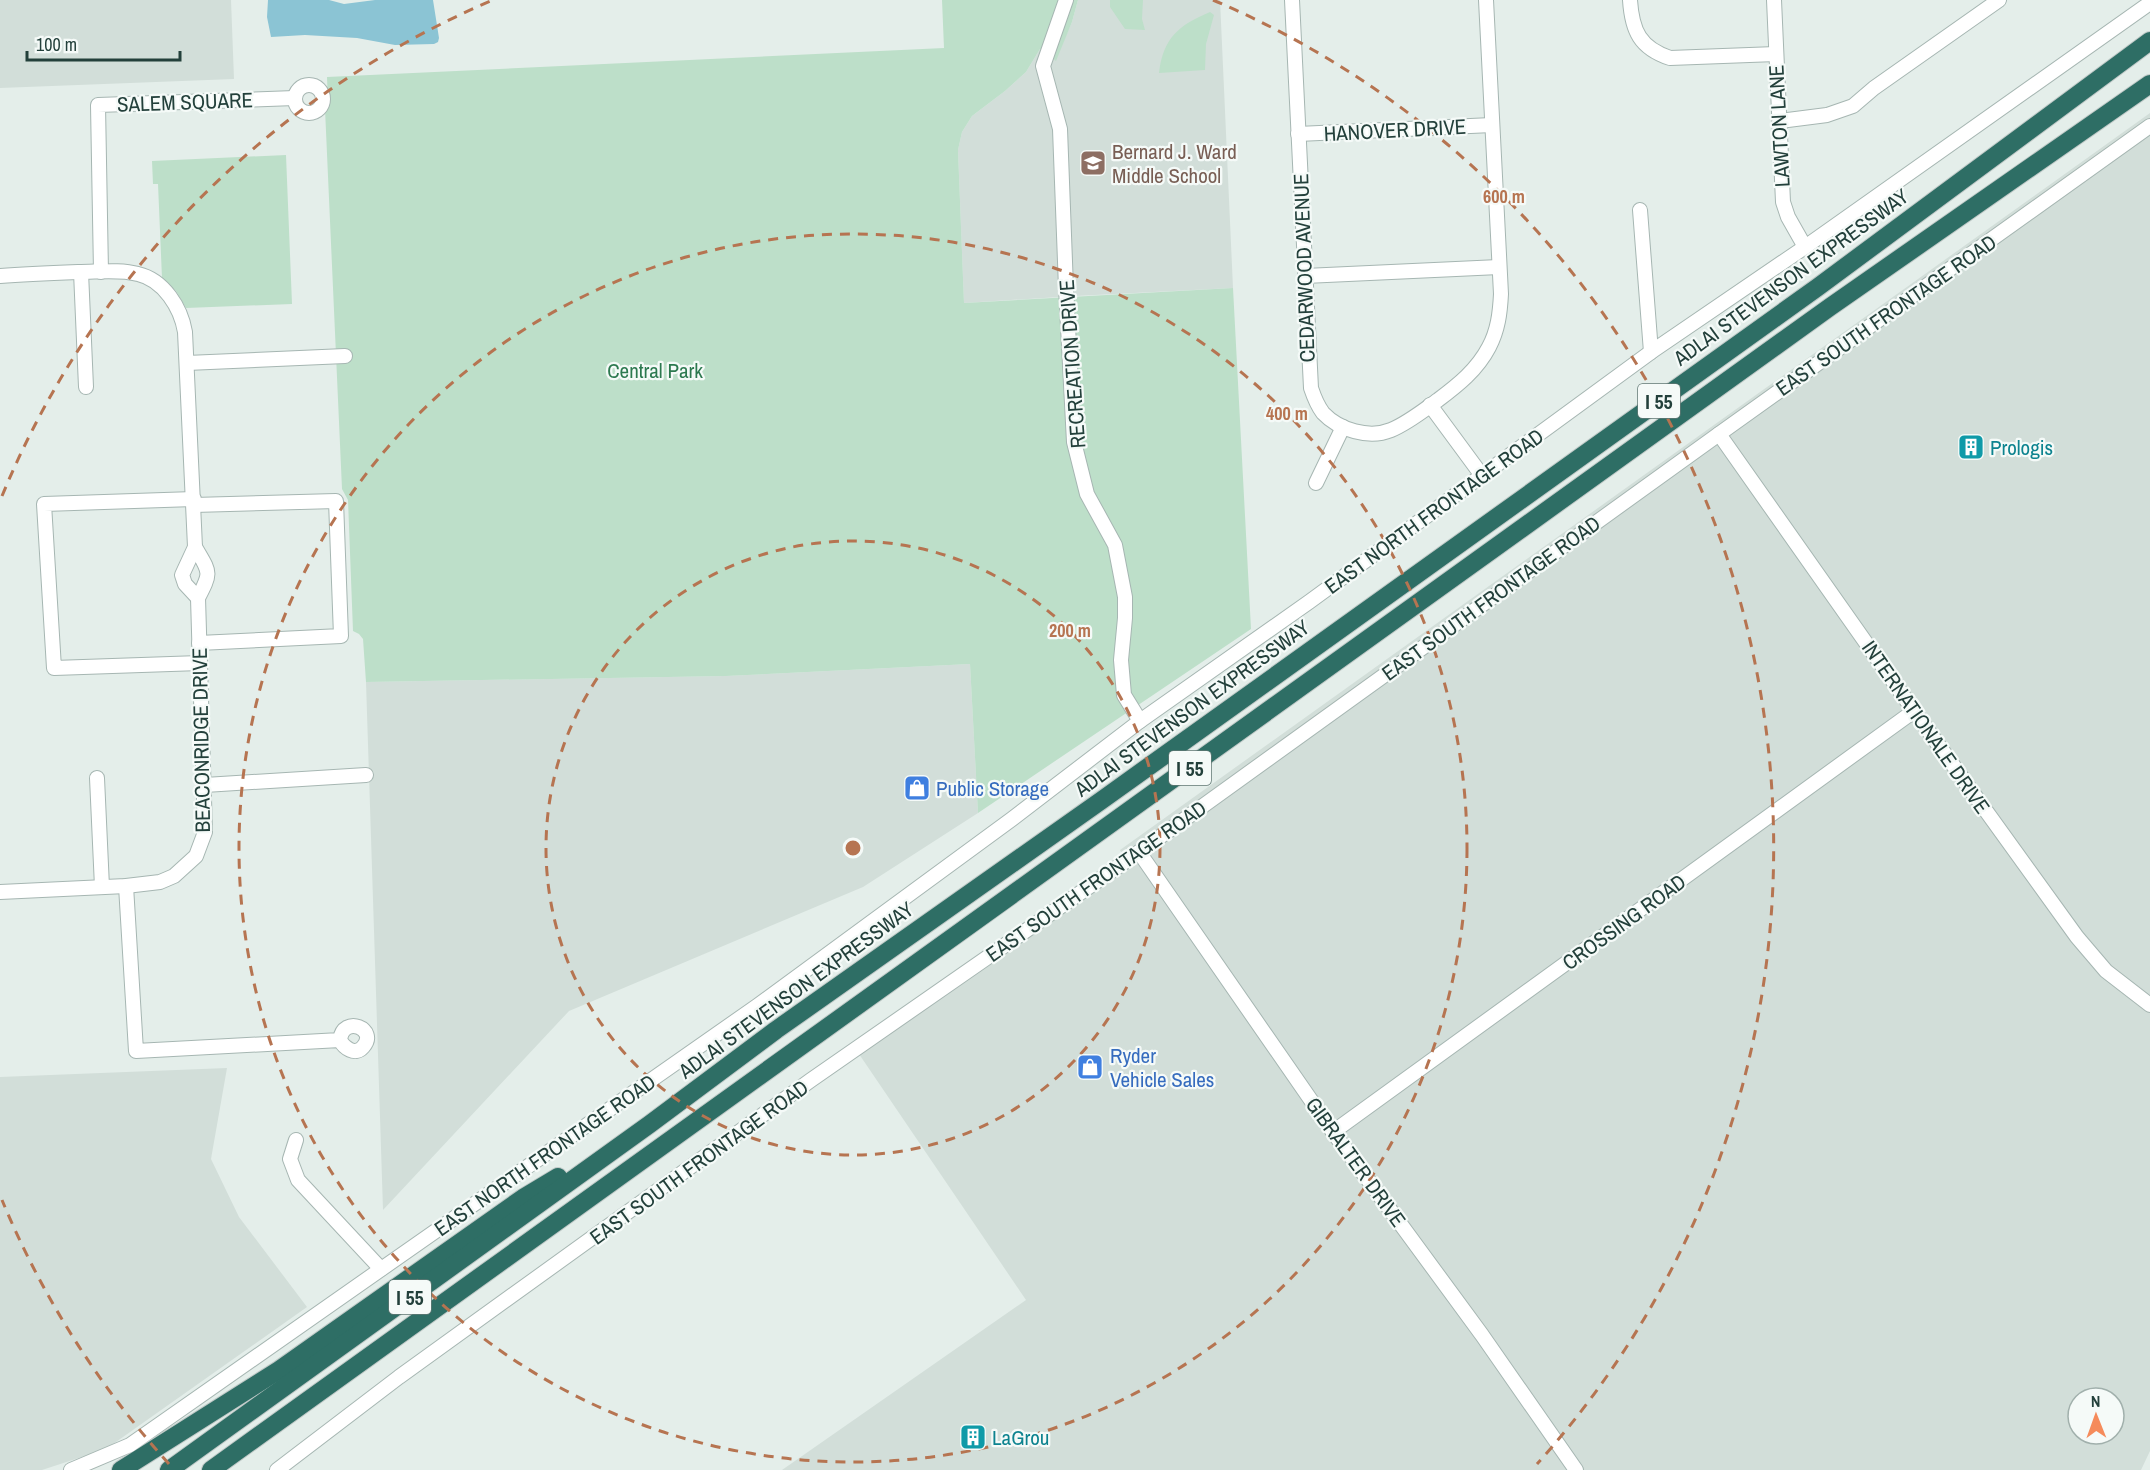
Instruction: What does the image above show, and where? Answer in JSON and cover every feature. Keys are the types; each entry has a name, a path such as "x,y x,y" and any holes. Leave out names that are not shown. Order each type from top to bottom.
{"highway":[{"name":"ADLAI STEVENSON EXPRESSWAY","path":"169,1470 650,1124 776,1029 1120,787 1818,287 2150,41"},
{"name":"I 55","path":"211,1470 1812,320 2150,84"},
{"path":"121,1470 279,1370 523,1198 650,1124"},
{"path":"218,1470 233,1454"}],"street":[{"name":"RECREATION DRIVE","path":"1066,0 1044,66 1060,129 1074,442 1087,494 1115,546 1125,597 1121,660 1125,695 1140,721"},
{"name":"CEDARWOOD AVENUE","path":"1292,0 1311,388 1323,413 1343,427 1359,432 1375,433 1390,431 1430,405 1470,374 1488,348 1500,315 1486,0"},
{"path":"1630,0 1632,19 1638,35 1654,52 1670,58 1776,54"},
{"name":"LAWTON LANE","path":"1774,0 1784,202 1788,217 1804,247"},
{"path":"1780,121 1827,115 1852,106 1874,88 2000,0"},
{"name":"EAST NORTH FRONTAGE ROAD","path":"70,1470 130,1445 757,1006 1012,819 1140,721 1309,602 1651,352 2150,3"},
{"name":"SALEM SQUARE","path":"101,272 98,105 295,98"},
{"name":"HANOVER DRIVE","path":"1298,134 1492,125"},
{"name":"EAST SOUTH FRONTAGE ROAD","path":"285,1468 399,1377 812,1080 1139,852 2150,126"},
{"path":"1640,210 1651,352"},
{"path":"1305,276 1499,267"},
{"path":"81,272 86,387"},
{"name":"BEACONRIDGE DRIVE","path":"0,276 81,272 138,274 149,278 171,297 183,320 194,502 195,547 182,575 185,584 198,598"},
{"path":"187,363 345,356"},
{"path":"1430,405 1482,477"},
{"path":"1316,483 1343,427"},
{"name":"INTERNATIONALE DRIVE","path":"1719,434 2077,937 2106,971 2150,1005"},
{"path":"200,643 341,636 336,501 44,504 54,668 201,663"},
{"name":"BEACONRIDGE DRIVE","path":"0,892 126,886 160,882 174,876 196,856 205,832 198,598 208,576 208,570 195,547"},
{"name":"CROSSING ROAD","path":"1333,1132 1914,711"},
{"path":"205,785 366,775"},
{"path":"97,778 102,887"},
{"name":"GIBRALTER DRIVE","path":"1139,852 1333,1132 1482,1335 1576,1470"},
{"path":"126,886 136,1051 340,1040"},
{"path":"296,1140 290,1158 298,1180 381,1269"}],"shaded area":[{"path":"0,0 231,0 234,79 0,88"},
{"name":"Bernard J. Ward Middle School","path":"1078,0 1220,0 1233,288 964,303 958,150 962,132 972,116 1026,72 1040,49 1055,60 1072,22"},
{"path":"2150,113 2150,1451 2141,1470 782,1470 1026,1300 859,1054 1129,866 1120,850"},
{"path":"970,664 978,813 863,887 569,1011 383,1210 366,682 726,676"},
{"path":"227,1068 211,1159 239,1217 307,1307 106,1449 42,1470 0,1470 0,1077"}],"green space":[{"name":"Central Park","path":"942,0 1078,0 1072,22 1056,61 1040,49 1026,72 972,116 962,132 958,150 964,303 1233,288 1251,629 978,813 970,664 726,676 366,682 363,639 353,631 348,500 342,489 325,109 328,105 327,77 944,48"},
{"path":"1110,0 1143,0 1142,19 1145,30 1125,29 1110,7"},
{"path":"1210,12 1214,15 1206,44 1205,70 1159,73 1164,51 1174,34 1190,22"},
{"path":"286,155 292,304 186,308 176,291 162,278 158,184 153,184 152,161"}],"water":[{"path":"268,0 329,0 344,4 375,0 433,0 439,38 434,44 395,45 357,38 305,35 271,37 267,17"}],"place":[{"name":"Bernard J. Ward Middle School","path":"1093,163"},
{"name":"Prologis","path":"1971,447"},
{"name":"Public Storage","path":"917,788"},
{"name":"Ryder Vehicle Sales","path":"1090,1067"},
{"name":"LaGrou","path":"973,1437"}]}
